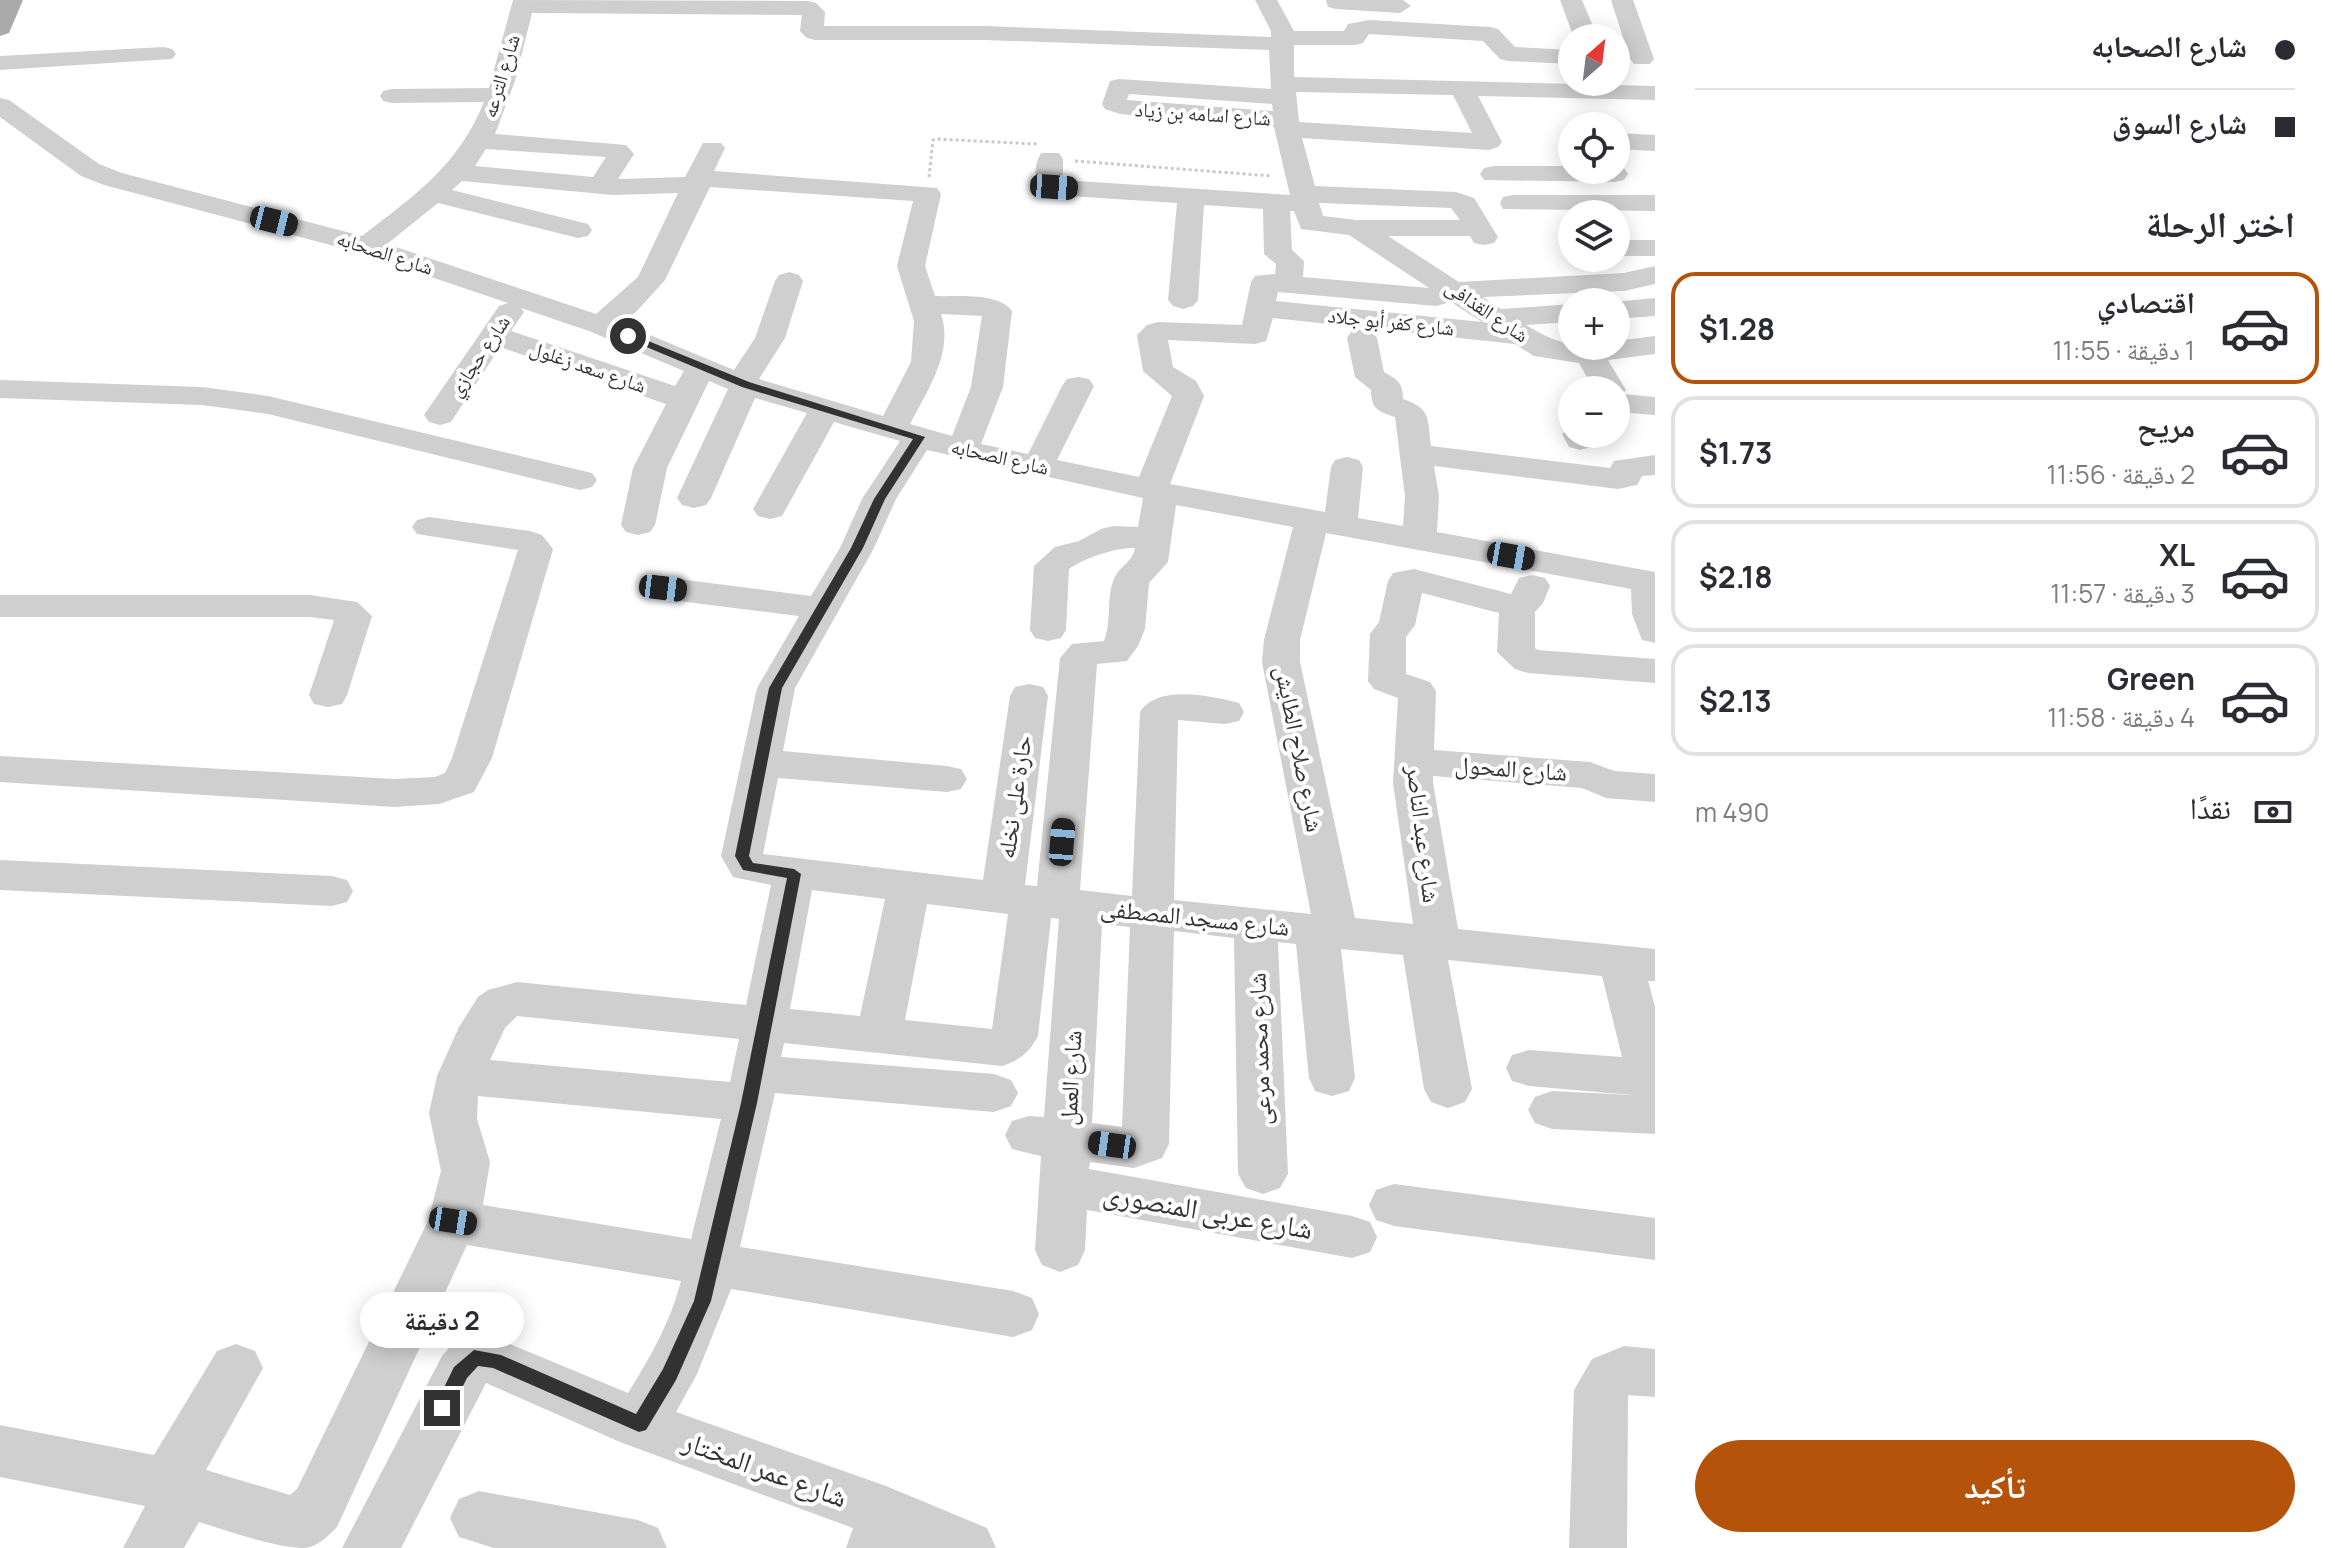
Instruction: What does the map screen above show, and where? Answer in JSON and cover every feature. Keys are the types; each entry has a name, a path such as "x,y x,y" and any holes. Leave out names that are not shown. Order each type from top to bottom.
{"street":[{"path":"1266,0 1280,22 1286,114 1299,200 1278,254 1290,261 1288,283"},
{"path":"1571,0 1580,24"},
{"path":"1622,0 1648,59"},
{"path":"1336,2 1426,7"},
{"path":"523,3 808,8 814,12 812,31 818,33 985,33 1283,41 1355,38 1356,29 1369,27 1488,22 1508,54 1558,56"},
{"name":"شارع الترعه","path":"367,246 455,172 477,141 497,95 523,3"},
{"path":"0,63 164,54"},
{"path":"1531,55 1550,92 1573,112"},
{"name":"شارع اسامه بن زياد","path":"1136,78 1117,87 1114,105 1286,114"},
{"path":"1286,114 1489,142 1462,89"},
{"path":"1138,128 1286,114 1462,89 1655,93"},
{"path":"392,96 497,95"},
{"path":"1609,103 1655,104"},
{"name":"شارع الصحابه","path":"0,105 90,170 203,204 367,246 600,325 743,384 963,450 1156,491 1652,582"},
{"name":"شارع الصحابه","path":"0,140 43,147 54,151 77,172 90,170"},
{"path":"477,141 617,150 621,154 600,186"},
{"path":"1630,142 1655,143"},
{"path":"600,325 627,305 651,280 700,181 712,148"},
{"path":"1050,159 1050,185 1054,187 1299,200 1456,200 1464,204 1478,228 1367,236 1299,200"},
{"path":"455,172 600,186 700,181 928,194 911,266 929,321 926,362 906,433 879,499 823,608 797,646 776,688 763,763 947,779"},
{"path":"1493,174 1558,172"},
{"path":"1630,182 1648,203"},
{"path":"431,193 578,230"},
{"path":"1183,300 1191,196"},
{"path":"1513,203 1648,203"},
{"name":"شارع القذافى","path":"1367,236 1458,291 1522,335 1550,352 1558,352"},
{"path":"1630,248 1655,248"},
{"path":"152,1548 179,1503 193,1493 288,1522 301,1523 310,1517 337,1467 453,1221 465,1182 465,1155 453,1129 453,1105 460,1076 492,1010 503,1002 517,999 995,1049 1008,1045 1015,1036 1043,902 1079,658 1085,652 1114,653 1119,649 1128,622 1131,580 1150,562 1156,491 1188,396 1185,388 1158,371 1152,335 1166,331 1253,336 1256,334 1265,282 1447,296 1458,291 1624,282 1655,275"},
{"path":"694,498 743,384 770,338 789,281"},
{"name":"شارع حجازي","path":"440,415 519,297"},
{"path":"922,304 985,307 997,311 987,391 963,450"},
{"path":"1630,309 1655,307"},
{"name":"شارع كفر أبو جلاد","path":"1260,308 1522,335"},
{"path":"1497,318 1558,314"},
{"name":"شارع سعد زغلول","path":"493,335 683,399"},
{"path":"1362,338 1370,377 1387,386 1387,404 1410,412 1422,496 1419,539"},
{"path":"1402,343 1550,352"},
{"path":"1630,348 1655,345"},
{"path":"638,525 650,468 701,366"},
{"path":"1038,466 1078,386"},
{"path":"0,389 202,396 268,405 580,480"},
{"path":"1630,404 1655,406"},
{"path":"770,509 825,409"},
{"path":"1417,454 1618,479 1625,478 1626,468 1630,465 1655,465"},
{"name":"شارع صلاح الطايش","path":"1332,1078 1326,932 1281,662 1282,640 1347,467"},
{"path":"0,769 394,793 439,790 460,782 472,758 536,549 530,542 518,538 429,527"},
{"path":"1048,630 1052,566 1058,560 1113,536 1154,539"},
{"path":"1541,562 1527,601 1517,607 1516,652 1523,659 1655,671"},
{"name":"شارع عبد الناصر","path":"1448,1089 1412,761 1417,691 1412,687 1390,685 1387,681 1388,634 1397,625 1404,583 1414,580 1517,607"},
{"path":"1652,582 1650,614 1655,632"},
{"path":"663,588 823,608"},
{"path":"0,606 310,606 344,610 354,616 328,695"},
{"name":"حارة على نخله","path":"1029,696 1043,902"},
{"path":"1053,1153 1134,1148 1145,1144 1147,1139 1159,711 1167,707 1225,712"},
{"name":"شارع المحول","path":"1412,761 1590,775 1606,784 1655,788"},
{"name":"شارع مسجد المصطفى","path":"763,763 742,856 748,867 909,888 1637,963"},
{"path":"639,1424 670,1374 702,1301 752,1088 794,874"},
{"path":"0,875 332,891"},
{"path":"879,1037 909,888"},
{"name":"شارع العمل","path":"1043,902 1060,1250"},
{"name":"شارع محمد مرعى","path":"1256,925 1263,1174"},
{"path":"1637,963 1653,1095"},
{"path":"1529,1068 1653,1095"},
{"path":"460,1076 752,1088 994,1093"},
{"path":"1552,1110 1653,1095"},
{"name":"شارع عربى المنصورى","path":"1053,1153 1352,1237"},
{"path":"1394,1205 1655,1239"},
{"path":"453,1221 1013,1314"},
{"name":"شارع عمر المختار","path":"371,1548 461,1373 474,1358 495,1360 881,1530 967,1548"},
{"path":"0,1451 168,1484 236,1368"},
{"path":"1598,1548 1601,1390 1611,1375 1621,1369 1655,1373"},
{"path":"479,1518 638,1548"}],"path":[{"path":"928,194 933,140 936,139 1041,144 1049,147 1050,159 1299,200"}],"route":[{"path":"442,1408 467,1363 483,1357 639,1424 670,1374 702,1301 749,1103 794,874 748,867 742,856 776,688 797,646 857,548 879,499 919,437 745,385 628,336"}]}
